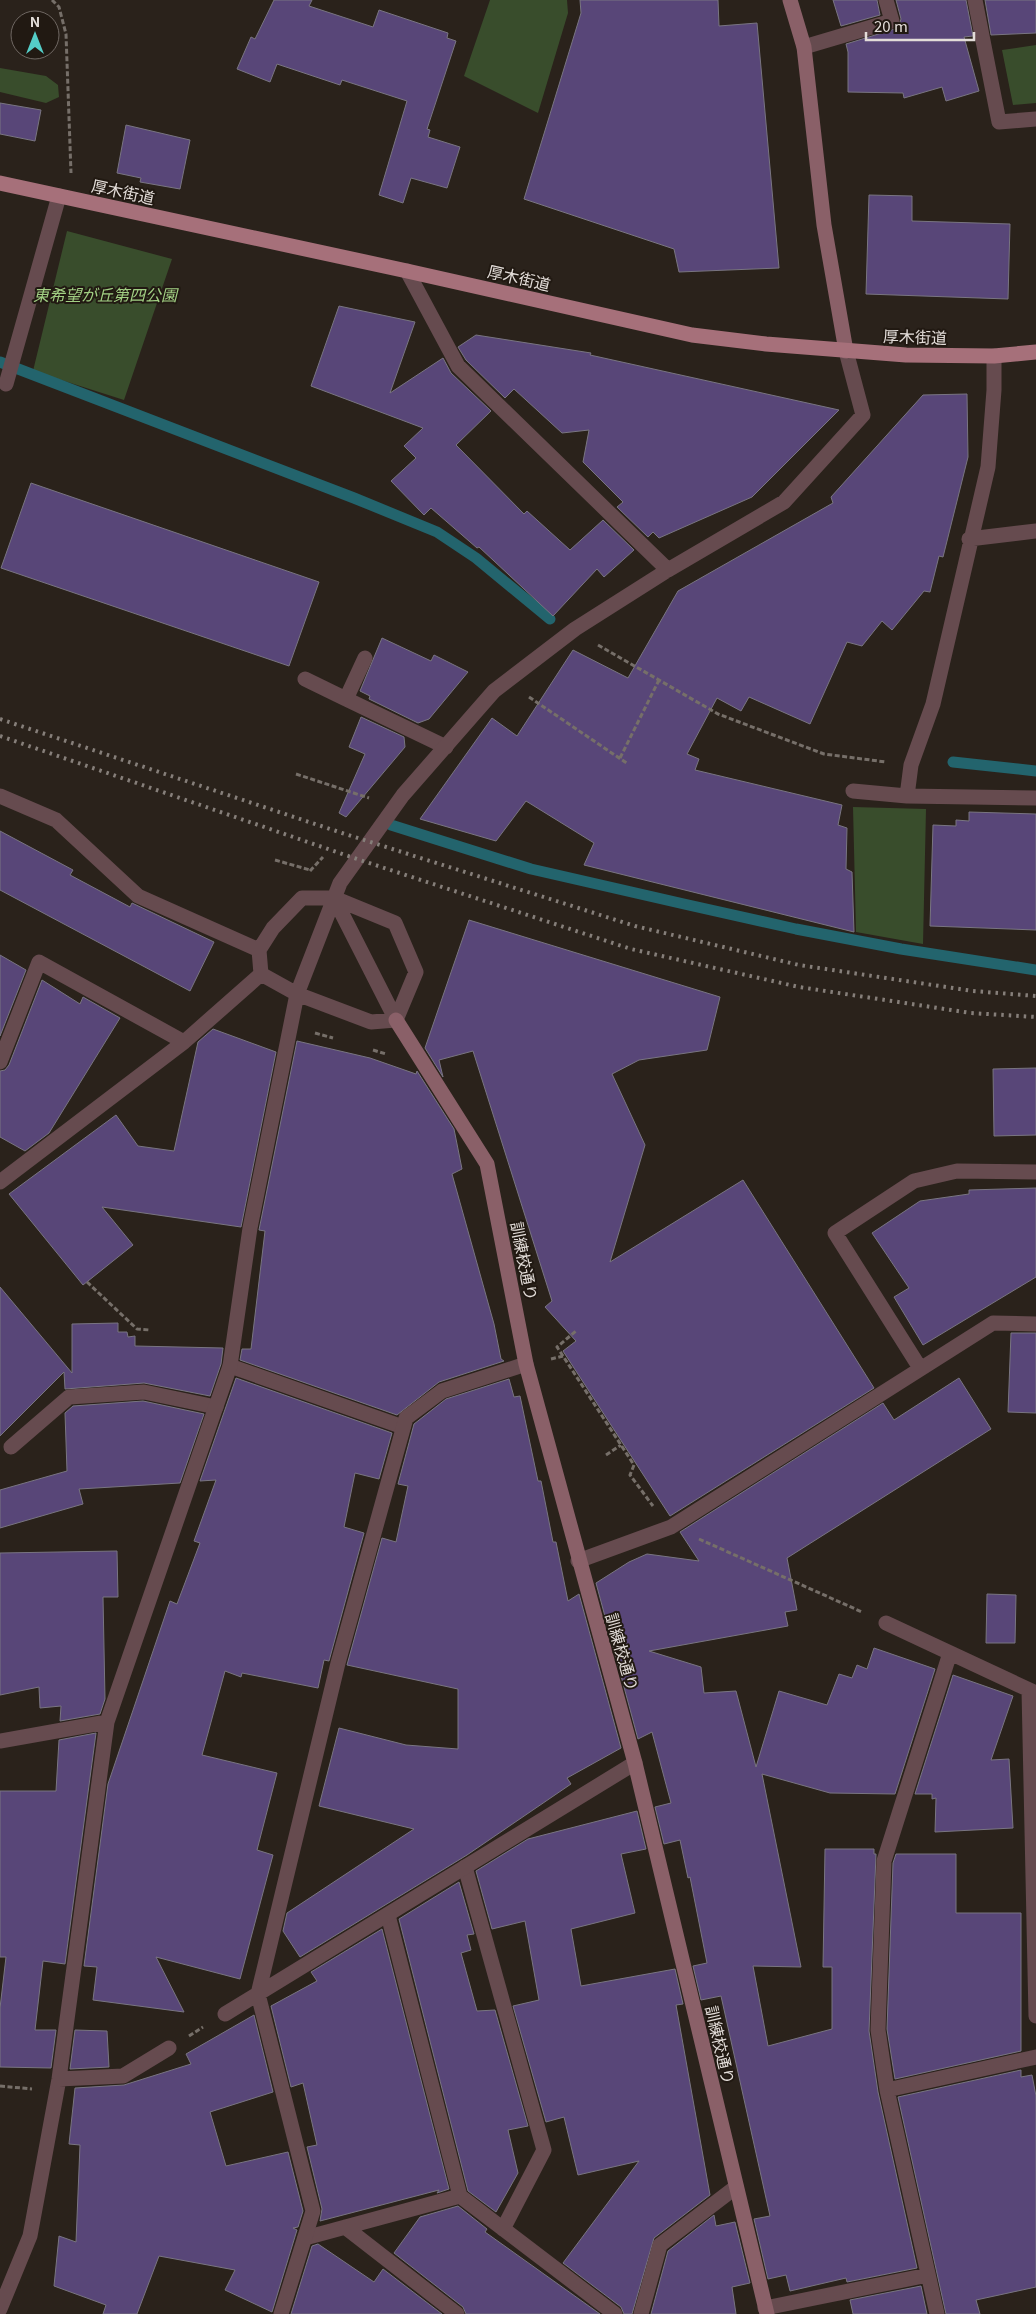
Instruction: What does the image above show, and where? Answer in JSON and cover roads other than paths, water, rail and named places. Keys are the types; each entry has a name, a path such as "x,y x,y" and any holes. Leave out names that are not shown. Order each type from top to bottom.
{"main road":[{"name":"厚木街道","path":"0,183 692,335 846,351 906,355 994,356 1036,352"}],"street":[{"path":"0,2309 30,2236 59,2079 107,1722 230,1366 250,1228 297,994 340,883 403,795 494,691 575,629 668,570 784,502 863,415 846,351 824,225 804,47 790,0"},
{"path":"804,47 892,21 886,0"},
{"path":"975,0 999,122 1036,119"},
{"path":"6,384 65,197"},
{"path":"407,271 458,366 668,570"},
{"path":"907,796 910,765 933,704 988,467 994,390 994,356"},
{"path":"970,539 1036,530"},
{"path":"346,699 365,658"},
{"path":"305,679 446,747"},
{"path":"852,791 907,796 1036,798"},
{"path":"0,796 56,820 138,896 259,950"},
{"path":"261,974 259,950 273,928 302,898 334,898 395,923 416,972 396,1020"},
{"path":"334,898 396,1020"},
{"path":"0,1062 39,962 184,1042"},
{"path":"261,974 297,994 372,1022 396,1020"},
{"path":"2,1178 184,1042 261,974"},
{"name":"訓練校通り","path":"396,1020 487,1164 526,1364 578,1561 635,1764 766,2311"},
{"path":"920,1368 836,1233 914,1182 957,1171 1036,1172"},
{"path":"578,1561 671,1527 993,1323 1036,1324"},
{"path":"281,2314 314,2212 258,1994 338,1663 406,1418 442,1391 526,1364"},
{"path":"230,1366 403,1427"},
{"path":"11,1447 69,1397 144,1392 216,1407"},
{"path":"886,1623 1033,1692 1036,2016"},
{"path":"937,2314 887,2090 878,2030 884,1861 950,1653"},
{"path":"0,1741 107,1722"},
{"path":"225,2014 635,1764"},
{"path":"465,1867 544,2150 503,2229"},
{"path":"388,1915 460,2196 615,2314"},
{"path":"59,2079 123,2076 169,2048"},
{"path":"887,2090 1036,2057"},
{"path":"641,2314 660,2246 736,2187"},
{"path":"305,2238 460,2196"},
{"path":"345,2227 457,2314"},
{"path":"766,2311 928,2275"}],"waterway":[{"path":"0,362 354,498 437,532 476,558 550,619"},
{"path":"953,762 1036,771"},
{"path":"391,825 531,869 684,904 796,929 901,949 1036,970"}],"railway":[{"path":"0,719 342,833 635,926 799,965 973,991 1036,996"},
{"path":"0,736 357,859 631,949 799,987 971,1013 1036,1017"}],"park label":[{"name":"東希望が丘第四公園","path":"105,295"}]}
